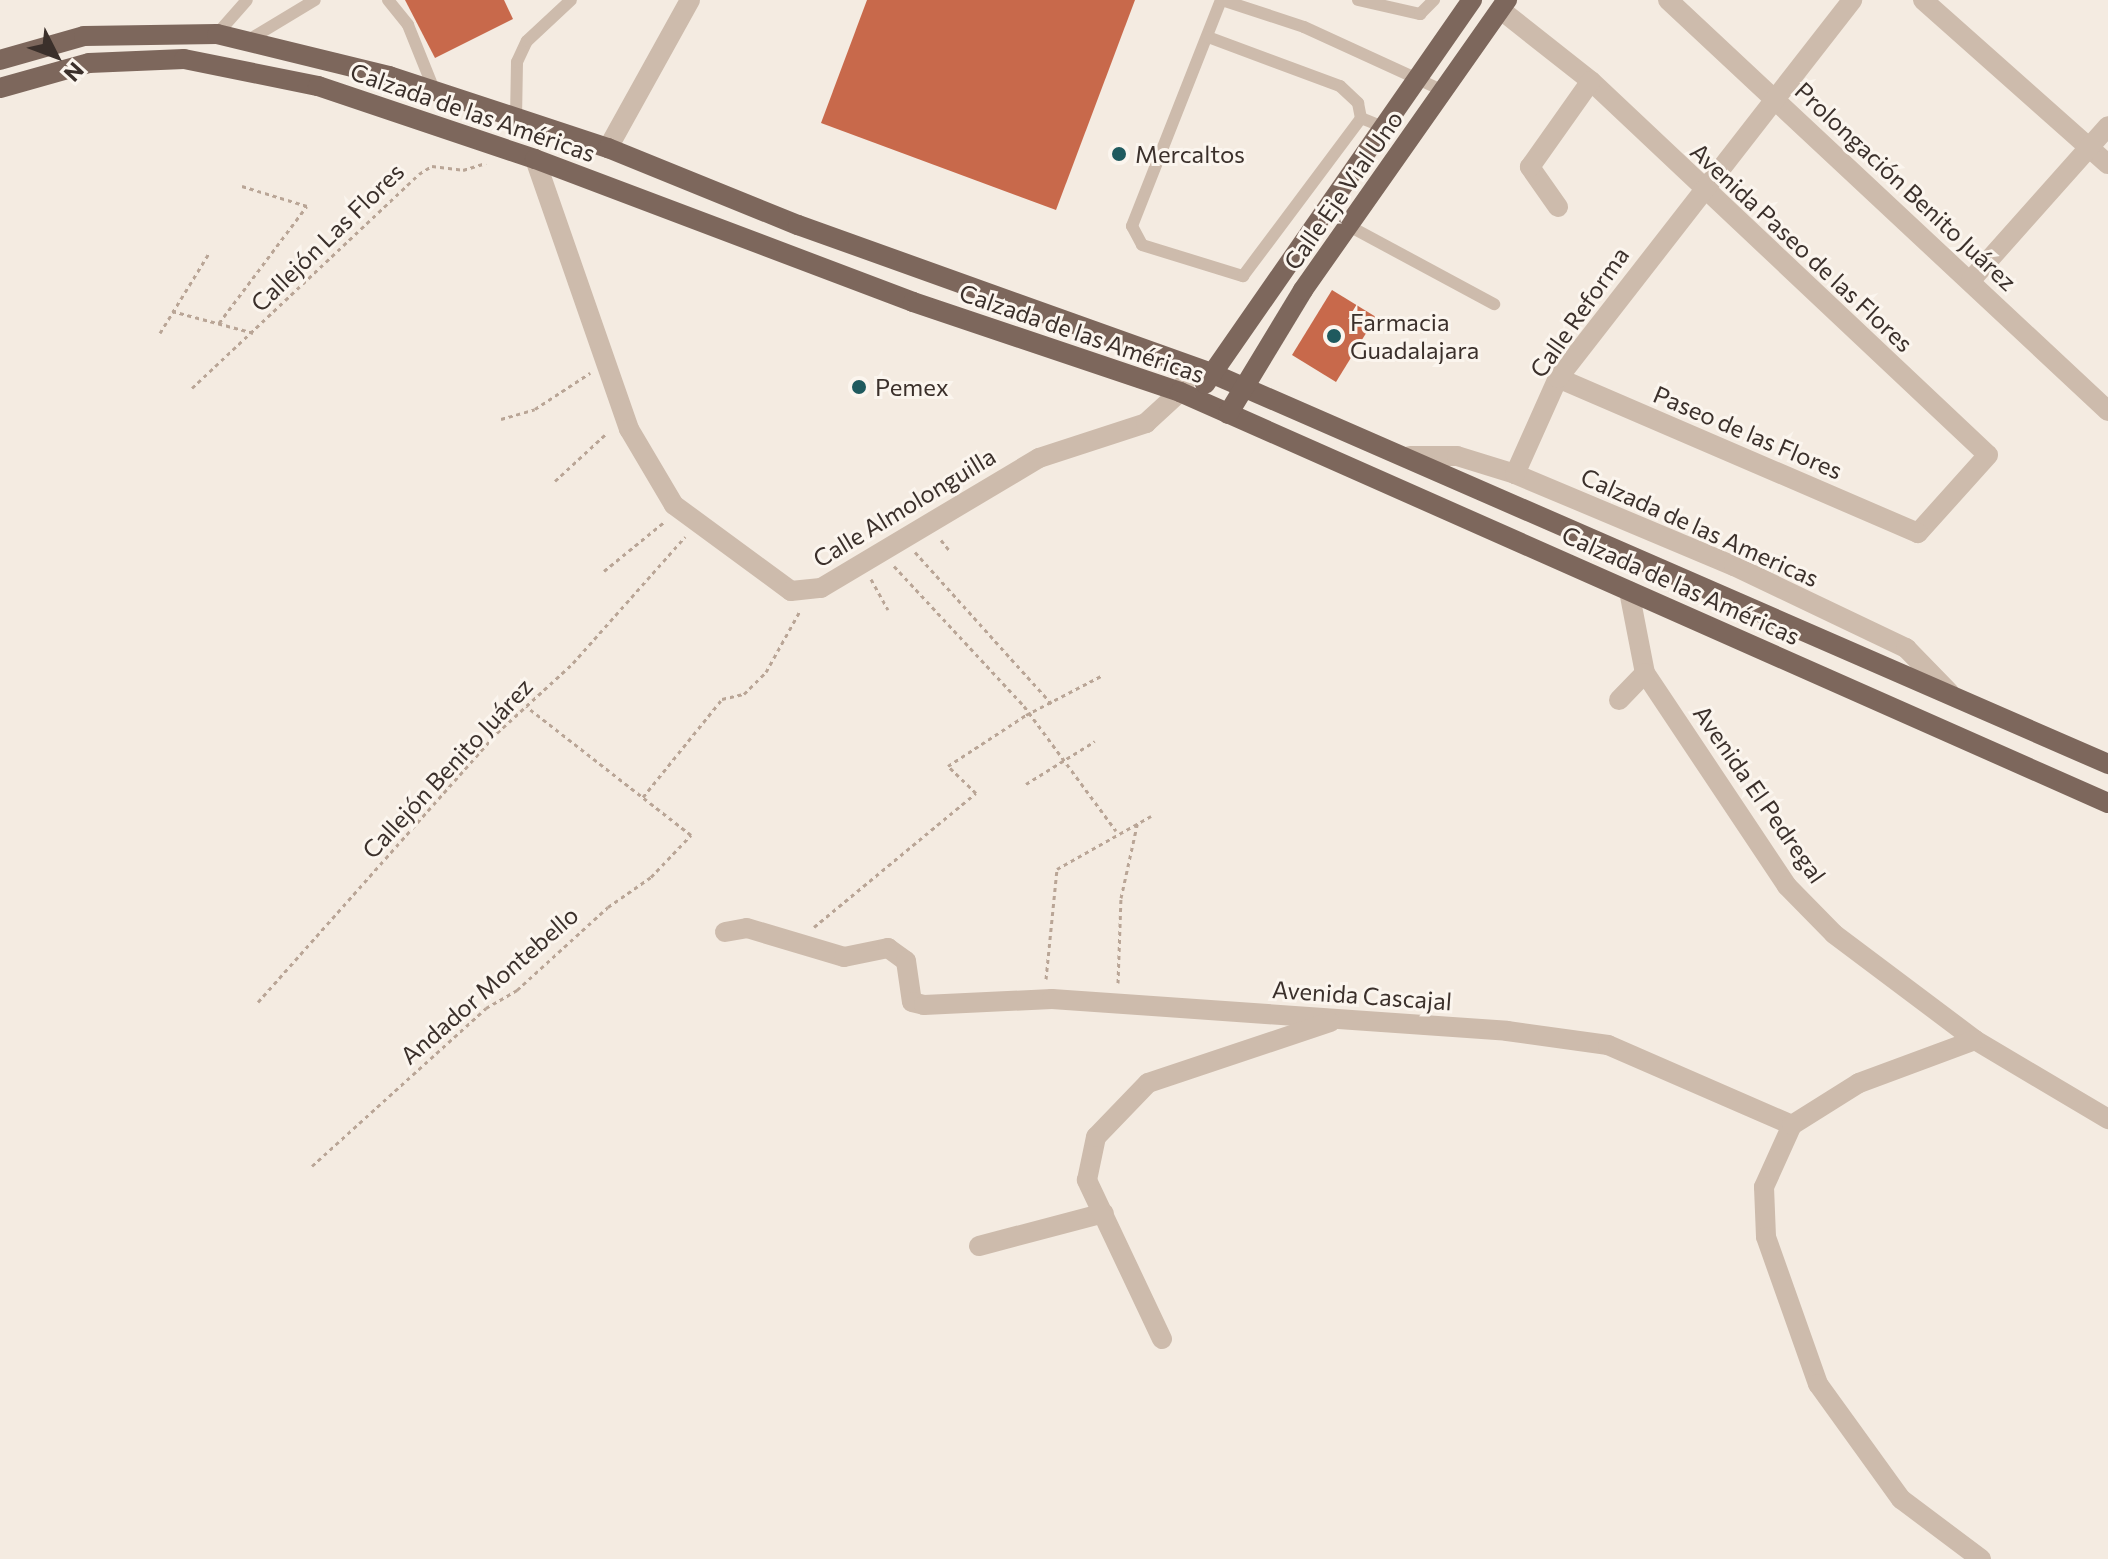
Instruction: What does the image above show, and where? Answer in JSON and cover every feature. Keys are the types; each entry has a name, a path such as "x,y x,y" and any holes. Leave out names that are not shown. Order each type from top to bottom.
{"main road":[{"name":"Calle Eje Vial Uno","path":"1189,396 1202,370 1383,127 1472,0"},
{"name":"Calle Eje Vial Uno","path":"1228,414 1240,385 1504,5"},
{"name":"Calzada de las Américas","path":"0,60 84,36 217,34 435,92 608,148 798,225 1240,385 1410,456 2108,764"},
{"name":"Calzada de las Américas","path":"0,88 89,63 184,59 318,86 535,159 927,307 1189,396 2108,803"}],"street":[{"path":"608,148 690,0"},
{"name":"Prolongación Benito Juárez","path":"1668,0 2108,411"},
{"name":"Calle Reforma","path":"1515,474 1558,378 1703,192 1777,103 1852,0"},
{"path":"1923,0 2108,164"},
{"name":"Avenida Paseo de las Flores","path":"1504,5 1591,81 1703,192 1988,455 1918,533"},
{"path":"1558,207 1530,167 1591,81"},
{"path":"1971,280 2108,126"},
{"name":"Calle Almolonguilla","path":"535,159 623,419 687,517 791,591 808,592 1039,458 1146,423 1189,396"},
{"name":"Paseo de las Flores","path":"1558,378 1918,533"},
{"name":"Calzada de las Americas","path":"1410,456 1457,456 1515,474 1906,648 1949,692"},
{"name":"Avenida El Pedregal","path":"1629,591 1645,673 1787,886 1834,934 1975,1040 2108,1119"},
{"path":"1619,700 1645,673"},
{"path":"725,932 747,928 795,942"},
{"name":"Avenida Cascajal","path":"795,942 844,957 888,948 906,961 912,1002 1044,999 1115,1003 1337,1019 1608,1045 1792,1125"},
{"path":"1162,1339 1087,1180 1086,1160 1118,1108 1148,1083 1191,1065 1337,1019"},
{"path":"1975,1040 1859,1083 1792,1125 1764,1187 1766,1237 1818,1384 1901,1499 1981,1559"},
{"path":"979,1246 1104,1213"}],"lane":[{"path":"217,34 247,0"},
{"path":"247,41 315,0"},
{"path":"388,0 408,25 435,92"},
{"path":"516,119 517,62 527,41 571,0"},
{"path":"1208,37 1340,86 1358,103 1361,118 1243,276 1142,245 1132,226 1222,0 1418,76 1444,91"},
{"path":"1358,0 1420,14 1434,0"},
{"path":"1361,118 1383,127"},
{"path":"1349,226 1494,304"}],"path":[{"name":"Callejón Las Flores","path":"192,388 254,333 419,174 432,166 481,169 500,149"},
{"path":"219,323 307,206 242,186"},
{"path":"160,333 209,253"},
{"path":"172,311 254,333"},
{"path":"501,419 535,409 603,365"},
{"path":"555,481 623,419"},
{"path":"604,571 687,517"},
{"name":"Callejón Benito Juárez","path":"258,1002 526,706 573,663 687,517"},
{"path":"902,538 1052,704"},
{"path":"881,551 1064,760 1116,831"},
{"path":"862,563 888,610"},
{"path":"526,706 643,797 722,699 744,694 766,672 808,592"},
{"path":"795,942 976,793 948,766 1026,715 1103,675"},
{"path":"1026,784 1095,741"},
{"name":"Andador Montebello","path":"312,1166 486,1008 517,990 608,907 651,877 691,835 643,797"},
{"path":"1044,999 1057,869 1116,831 1151,816"},
{"path":"1115,1003 1121,898 1138,821"}],"building":[{"path":"405,0 504,0 513,19 435,58"},
{"path":"867,0 1135,0 1056,210 821,123"},
{"name":"Farmacia Guadalajara","path":"1332,290 1376,317 1336,382 1292,355"}],"place":[{"name":"Mercaltos","path":"1119,154"},
{"name":"Farmacia Guadalajara","path":"1334,336"},
{"name":"Pemex","path":"859,387"}]}
